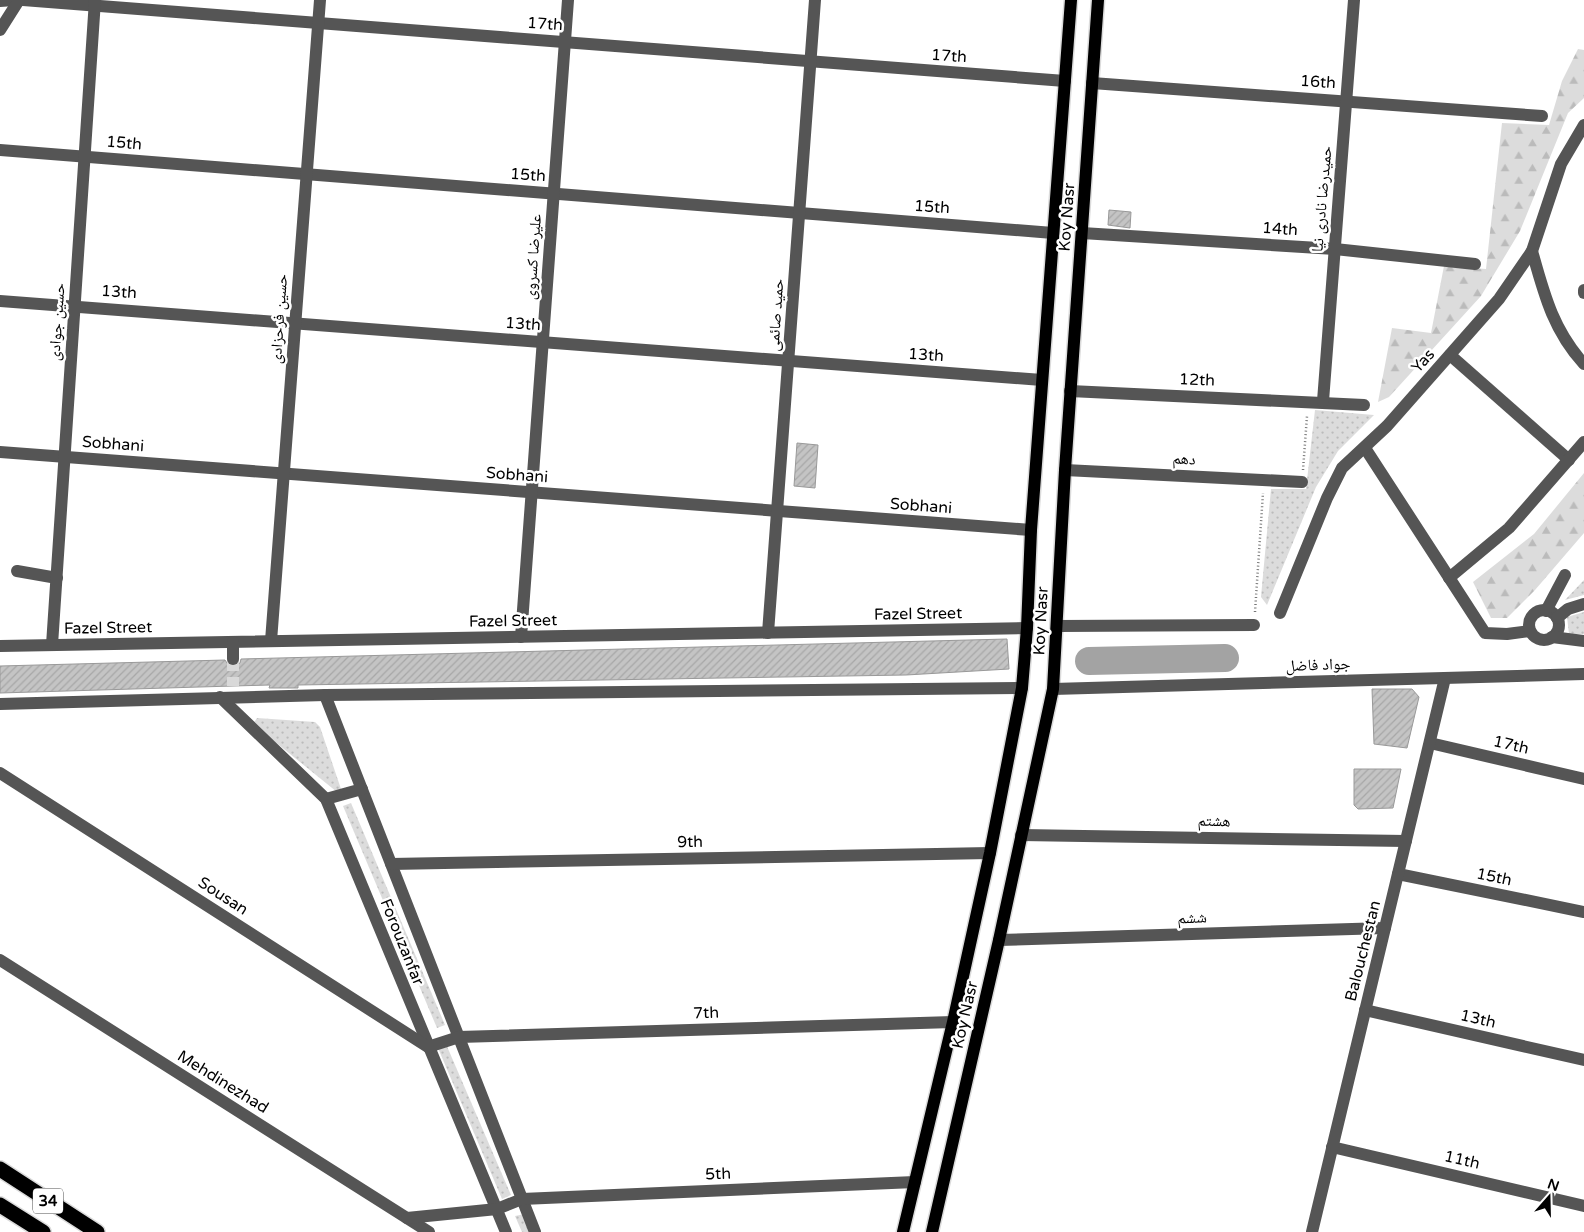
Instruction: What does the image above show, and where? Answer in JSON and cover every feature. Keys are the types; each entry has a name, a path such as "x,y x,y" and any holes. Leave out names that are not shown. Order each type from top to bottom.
{"highway":[{"name":"34","path":"0,1169 97,1232"},
{"name":"34","path":"0,1205 43,1232"}],"main road":[{"name":"Koy Nasr","path":"904,1232 954,1022 990,853 1022,688 1027,628 1031,530 1071,0"},
{"name":"Koy Nasr","path":"932,1232 1000,940 1053,689 1070,391 1098,0"}],"street":[{"path":"0,1 14,0"},
{"path":"0,30 21,0"},
{"name":"17th","path":"21,0 95,3 318,23 1065,81"},
{"name":"حسین فرحزادی","path":"271,641 320,0"},
{"name":"علیرضا کسروی","path":"521,637 568,0"},
{"name":"حمید صائمی","path":"768,633 815,0"},
{"name":"حمیدرضا نادری نیا","path":"1323,401 1354,0"},
{"name":"حسین جوادی","path":"52,645 95,3"},
{"name":"16th","path":"1092,83 1542,116"},
{"name":"Yas","path":"1280,613 1342,468 1365,448 1499,299 1532,251 1560,164 1584,126"},
{"name":"15th","path":"0,150 1054,233"},
{"name":"14th","path":"1082,233 1335,249 1475,264"},
{"path":"1532,251 1548,307 1569,347 1584,364"},
{"name":"13th","path":"0,301 75,305 1042,380"},
{"path":"1450,355 1569,460"},
{"name":"12th","path":"1070,391 1323,401 1364,405"},
{"path":"1449,578 1509,528 1584,442"},
{"path":"1365,448 1485,633 1507,634 1530,631"},
{"name":"Sobhani","path":"0,452 1031,530"},
{"name":"دهم","path":"1065,470 1302,482"},
{"path":"17,571 57,578"},
{"path":"1552,638 1558,629 1552,615 1566,575"},
{"path":"1584,604 1552,615 1536,612 1530,620 1530,631 1539,640 1552,638 1584,641"},
{"path":"1058,626 1254,625"},
{"name":"Fazel Street","path":"0,646 1027,628"},
{"path":"233,642 233,660"},
{"name":"جواد فاضل","path":"1053,689 1584,674"},
{"name":"Balouchestan","path":"1312,1232 1445,678"},
{"path":"220,697 233,691 233,686"},
{"path":"0,704 325,695 1022,688"},
{"name":"Forouzanfar","path":"325,695 536,1232"},
{"name":"Forouzanfar","path":"220,697 326,799 506,1232"},
{"name":"17th","path":"1430,743 1584,778"},
{"name":"Sousan","path":"0,773 428,1047"},
{"path":"326,799 362,789"},
{"name":"هشتم","path":"1021,835 1406,840"},
{"name":"9th","path":"391,864 990,853"},
{"name":"15th","path":"1398,874 1584,912"},
{"name":"ششم","path":"1000,940 1385,928"},
{"name":"Mehdinezhad","path":"0,960 429,1232"},
{"name":"13th","path":"1365,1010 1584,1060"},
{"name":"7th","path":"428,1047 459,1037 954,1022"},
{"name":"11th","path":"1332,1147 1584,1206"},
{"name":"5th","path":"407,1218 497,1209 522,1199 915,1182"}],"path":[{"path":"1302,482 1308,401"},
{"path":"1254,625 1264,479"}],"green space":[{"path":"1578,49 1584,50 1584,98 1568,113 1520,231 1481,296 1389,397 1378,402 1392,328 1431,333 1444,266 1486,269 1502,123 1549,125 1562,81"},
{"path":"1315,410 1374,415 1338,451 1316,487 1267,605 1261,597 1271,489 1306,489"},
{"path":"1584,473 1584,533 1535,590 1507,618 1491,618 1473,582 1534,534"},
{"path":"1584,580 1584,595 1565,600"},
{"path":"1584,612 1584,634 1569,634 1567,617"},
{"path":"257,718 315,722 320,727 341,789 337,792 253,724"},
{"path":"351,803 445,1025 437,1028 343,806"},
{"path":"446,1044 511,1195 502,1199 438,1048"},
{"path":"525,1214 533,1232 522,1232 515,1216"}],"building":[{"path":"1109,210 1131,212 1130,228 1108,225"},
{"path":"797,443 818,445 815,488 794,486"},
{"path":"1007,639 1009,669 906,675 298,685 298,688 269,688 270,685 0,693 0,666 225,660 229,666 233,667 240,663 241,659"},
{"path":"1372,689 1412,689 1419,697 1407,748 1374,744"},
{"path":"1354,769 1401,769 1393,808 1358,809 1354,805"}],"waterway":[{"path":"1089,661 1225,658"}],"tunnel":[{"path":"233,659 233,686"}]}
